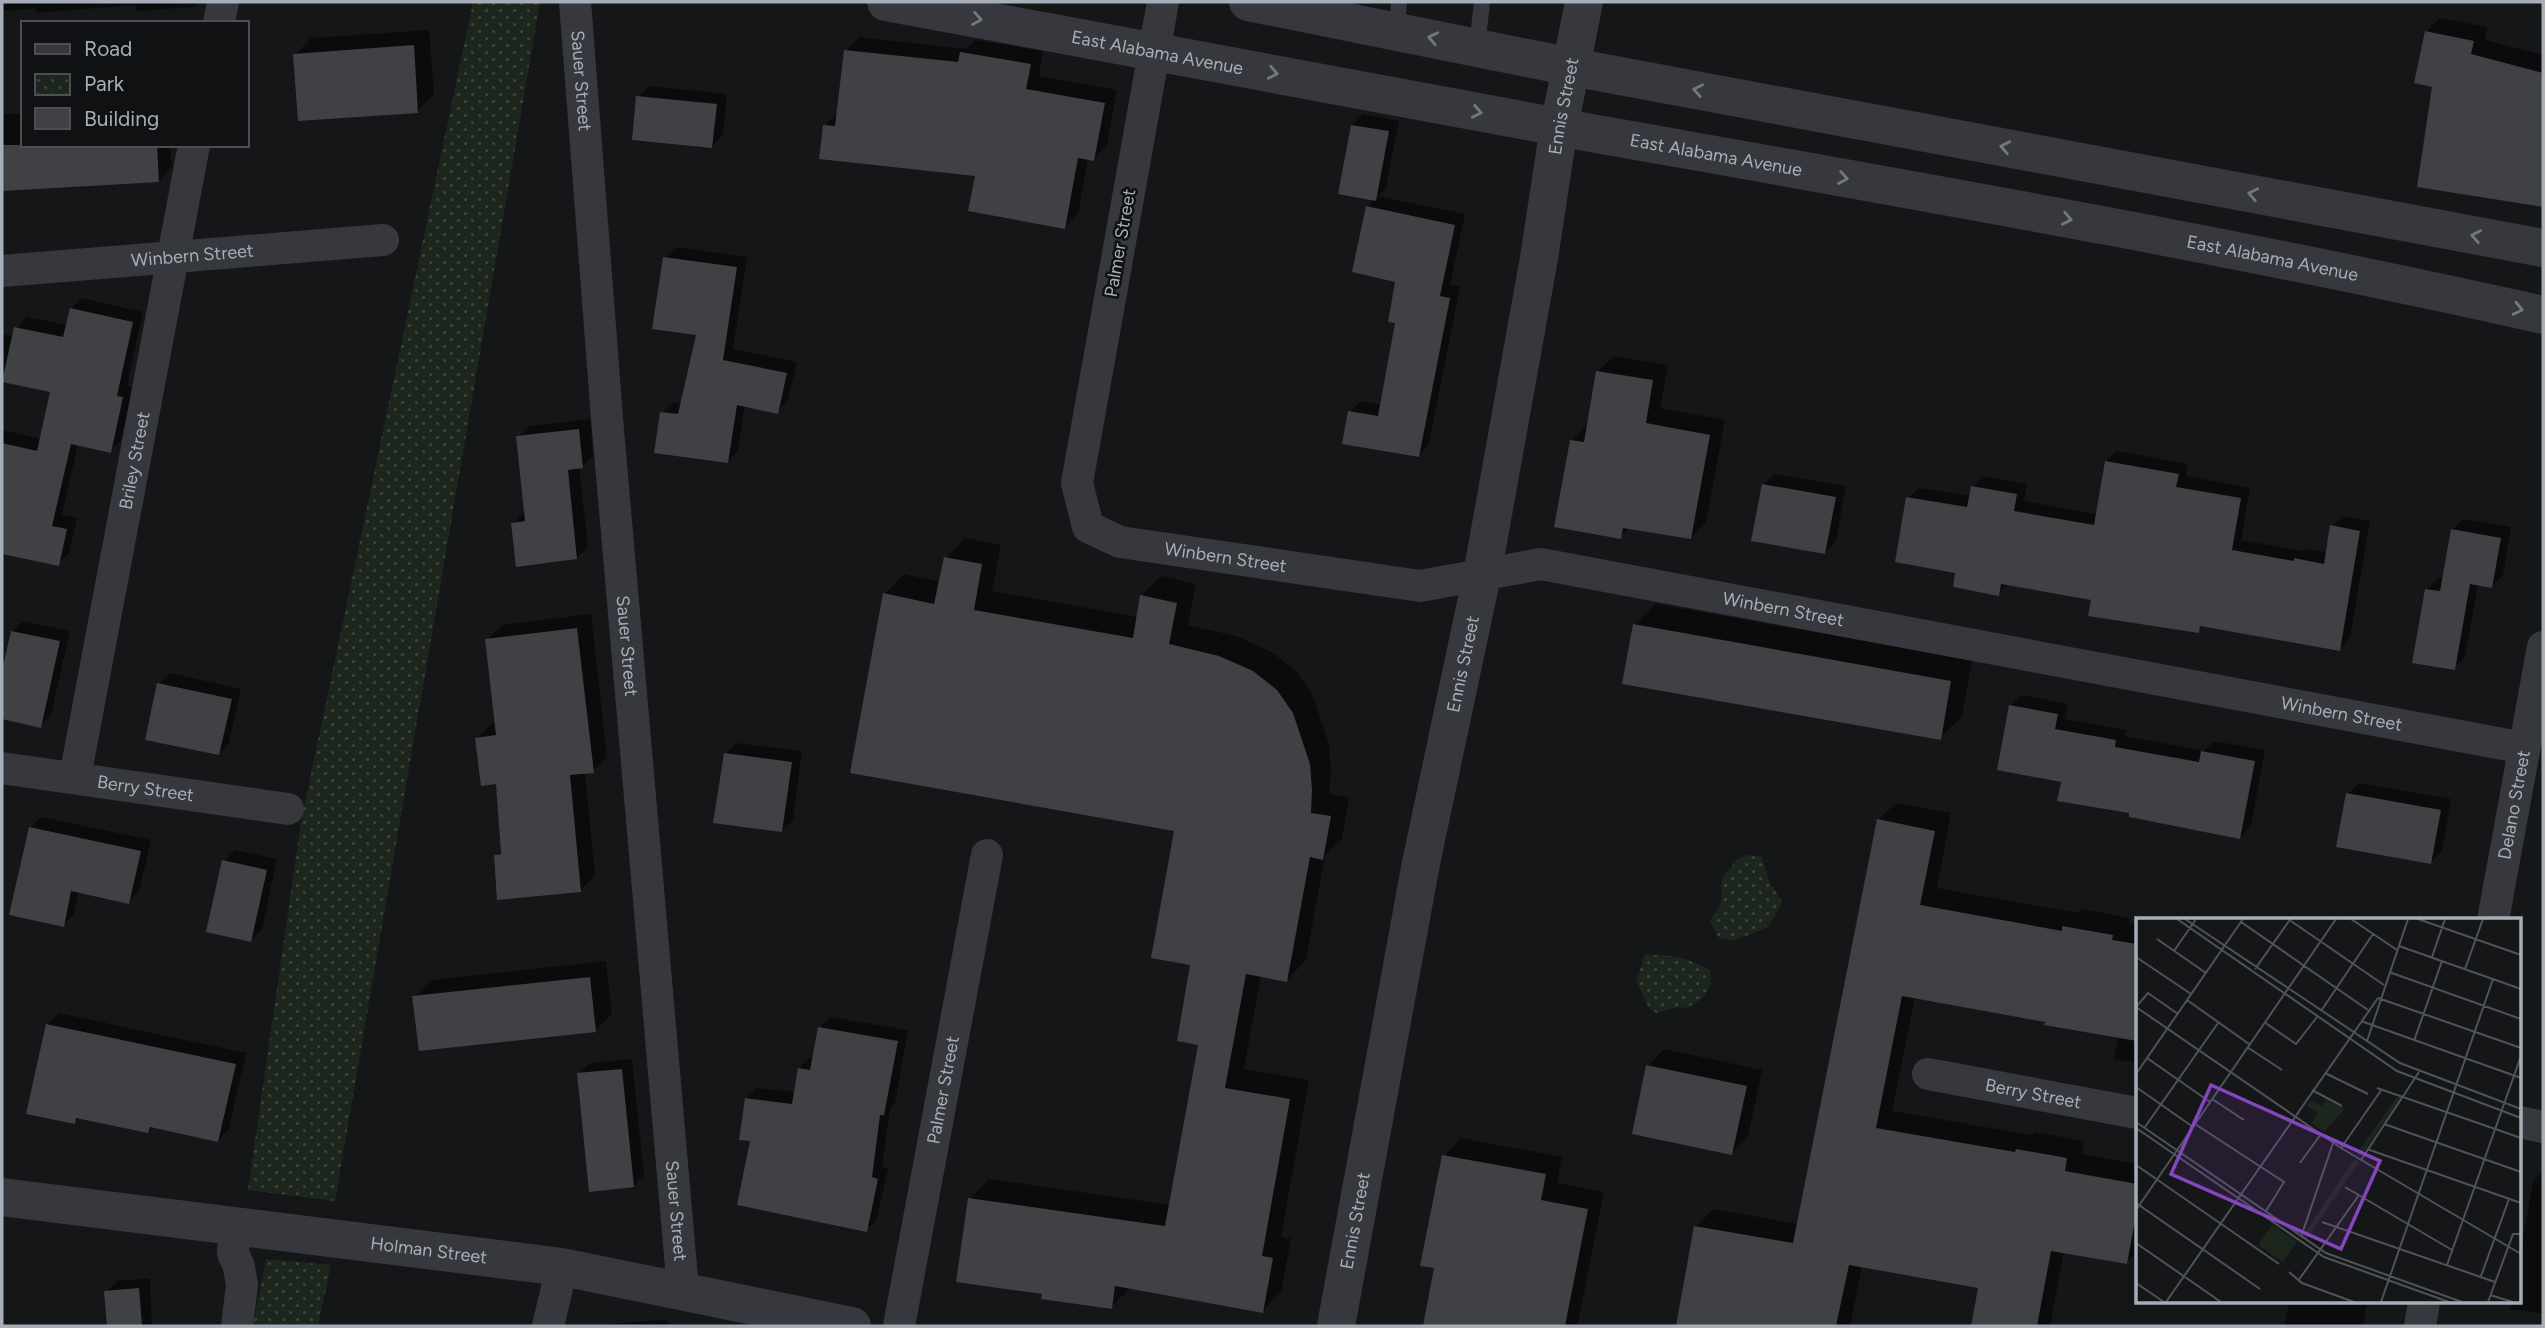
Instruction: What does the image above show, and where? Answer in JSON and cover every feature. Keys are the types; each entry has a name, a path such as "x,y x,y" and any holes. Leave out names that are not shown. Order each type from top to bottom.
{"street":[{"path":"219,21 223,2"},
{"name":"Sauer Street","path":"575,2 608,432 683,1290"},
{"name":"East Alabama Avenue","path":"886,2 2037,213 2311,265 2543,315"},
{"name":"Palmer Street","path":"1077,483 1163,2"},
{"path":"1248,2 1398,16 1476,47 2543,248"},
{"name":"Ennis Street","path":"1336,1326 1421,863 1482,575 1559,127 1584,2"},
{"name":"Briley Street","path":"75,777 194,147"},
{"name":"Winbern Street","path":"2,271 383,240"},
{"name":"Winbern Street","path":"1077,483 1088,527 1120,542 1420,586 1541,564 2524,748"},
{"name":"Delano Street","path":"2493,918 2524,748 2537,713 2543,647"},
{"name":"Berry Street","path":"2,768 288,809"},
{"name":"Palmer Street","path":"899,1326 987,856"},
{"name":"Berry Street","path":"1928,1074 2136,1113"},
{"path":"2520,1122 2543,1127"},
{"name":"Holman Street","path":"2,1197 562,1267 852,1326"},
{"path":"234,1226 233,1253 242,1285 237,1326"},
{"path":"548,1326 562,1267"},
{"path":"2420,1326 2424,1304"}],"lane":[{"path":"1476,47 1482,2"}],"green space":[{"path":"473,2 540,2 335,1201 248,1190 301,822"},
{"path":"1747,855 1761,856 1771,885 1782,901 1766,928 1733,941 1719,938 1710,921 1721,905 1722,878 1737,860"},
{"path":"1645,954 1679,958 1710,970 1709,988 1698,1001 1687,1008 1679,1007 1656,1013 1649,1008 1636,981"},
{"path":"266,1259 331,1265 318,1326 253,1326"}],"building":[{"path":"2425,31 2474,41 2471,54 2543,73 2543,207 2417,187 2432,87 2414,83"},
{"path":"414,45 418,113 298,121 293,54"},
{"path":"844,50 958,62 960,52 1031,64 1026,89 1105,103 1094,161 1078,158 1065,229 968,211 975,176 819,159 823,125 835,126"},
{"path":"636,96 717,104 712,148 632,140"},
{"path":"1351,125 1389,131 1376,201 1338,194"},
{"path":"2,145 157,147 159,182 2,191"},
{"path":"1366,206 1455,225 1440,296 1450,298 1419,457 1342,444 1348,411 1378,416 1395,323 1388,322 1395,282 1352,272"},
{"path":"663,257 737,267 723,360 787,373 778,414 737,405 728,463 654,453 660,412 678,414 696,335 652,329"},
{"path":"70,308 133,322 117,396 123,397 111,453 71,444 52,526 67,529 59,566 2,554 2,443 37,451 50,392 2,382 14,327 63,337"},
{"path":"1596,371 1653,380 1646,423 1710,435 1691,539 1623,528 1621,539 1554,527 1570,440 1584,442"},
{"path":"579,429 583,468 568,470 577,559 516,567 511,523 525,521 516,436"},
{"path":"2105,461 2179,474 2176,487 2241,498 2232,550 2324,564 2330,525 2360,531 2340,651 2200,626 2199,633 2088,616 2091,600 2001,584 1999,596 1953,587 1955,573 1895,562 1906,497 1967,507 1971,486 2017,494 2014,511 2094,525"},
{"path":"1762,484 1836,497 1825,554 1751,541"},
{"path":"2451,529 2501,538 2492,588 2470,584 2455,670 2412,663 2425,589 2440,591"},
{"path":"944,557 982,564 974,610 1133,638 1140,595 1177,603 1169,644 1219,656 1253,671 1277,690 1293,713 1310,764 1311,813 1331,816 1323,860 1310,857 1287,982 1246,974 1225,1088 1290,1099 1262,1256 1273,1258 1263,1313 1115,1286 1112,1309 1041,1299 1042,1294 956,1282 968,1198 1165,1226 1198,1045 1177,1041 1190,965 1151,958 1174,831 850,773 883,593 934,604"},
{"path":"1633,624 1951,681 1941,740 1622,684"},
{"path":"577,628 594,773 570,775 581,892 497,900 494,855 501,854 496,784 481,786 475,738 496,735 485,639"},
{"path":"11,631 60,641 41,728 2,719 2,671"},
{"path":"157,683 232,699 219,755 145,740"},
{"path":"2009,705 2058,714 2055,729 2116,740 2115,747 2199,762 2201,751 2255,761 2240,839 2129,817 2129,813 2057,801 2061,782 1997,770"},
{"path":"724,753 792,762 782,832 713,823"},
{"path":"2346,793 2441,810 2431,864 2336,847"},
{"path":"1877,819 1935,831 1920,905 2062,931 2062,926 2113,935 2112,940 2136,944 2136,1041 1902,996 1876,1128 2015,1152 2016,1149 2067,1158 2065,1171 2136,1184 2136,1214 2127,1264 2051,1251 2037,1326 1971,1326 1978,1288 1849,1265 1836,1326 1676,1326 1694,1226 1793,1243"},
{"path":"29,827 141,851 129,904 71,891 64,927 9,915"},
{"path":"222,860 267,870 251,942 206,932"},
{"path":"590,977 596,1032 419,1051 412,996"},
{"path":"46,1024 236,1064 218,1142 150,1127 148,1133 76,1118 75,1124 26,1114"},
{"path":"818,1027 898,1041 884,1115 880,1115 872,1177 878,1179 867,1232 737,1205 750,1141 739,1140 745,1098 792,1104 798,1068 810,1070"},
{"path":"1646,1065 1747,1086 1732,1155 1632,1134"},
{"path":"622,1069 634,1187 589,1192 577,1073"},
{"path":"1442,1155 1546,1174 1541,1200 1588,1209 1565,1326 1423,1326 1434,1268 1420,1266"},
{"path":"139,1288 142,1326 107,1326 104,1291"}]}
